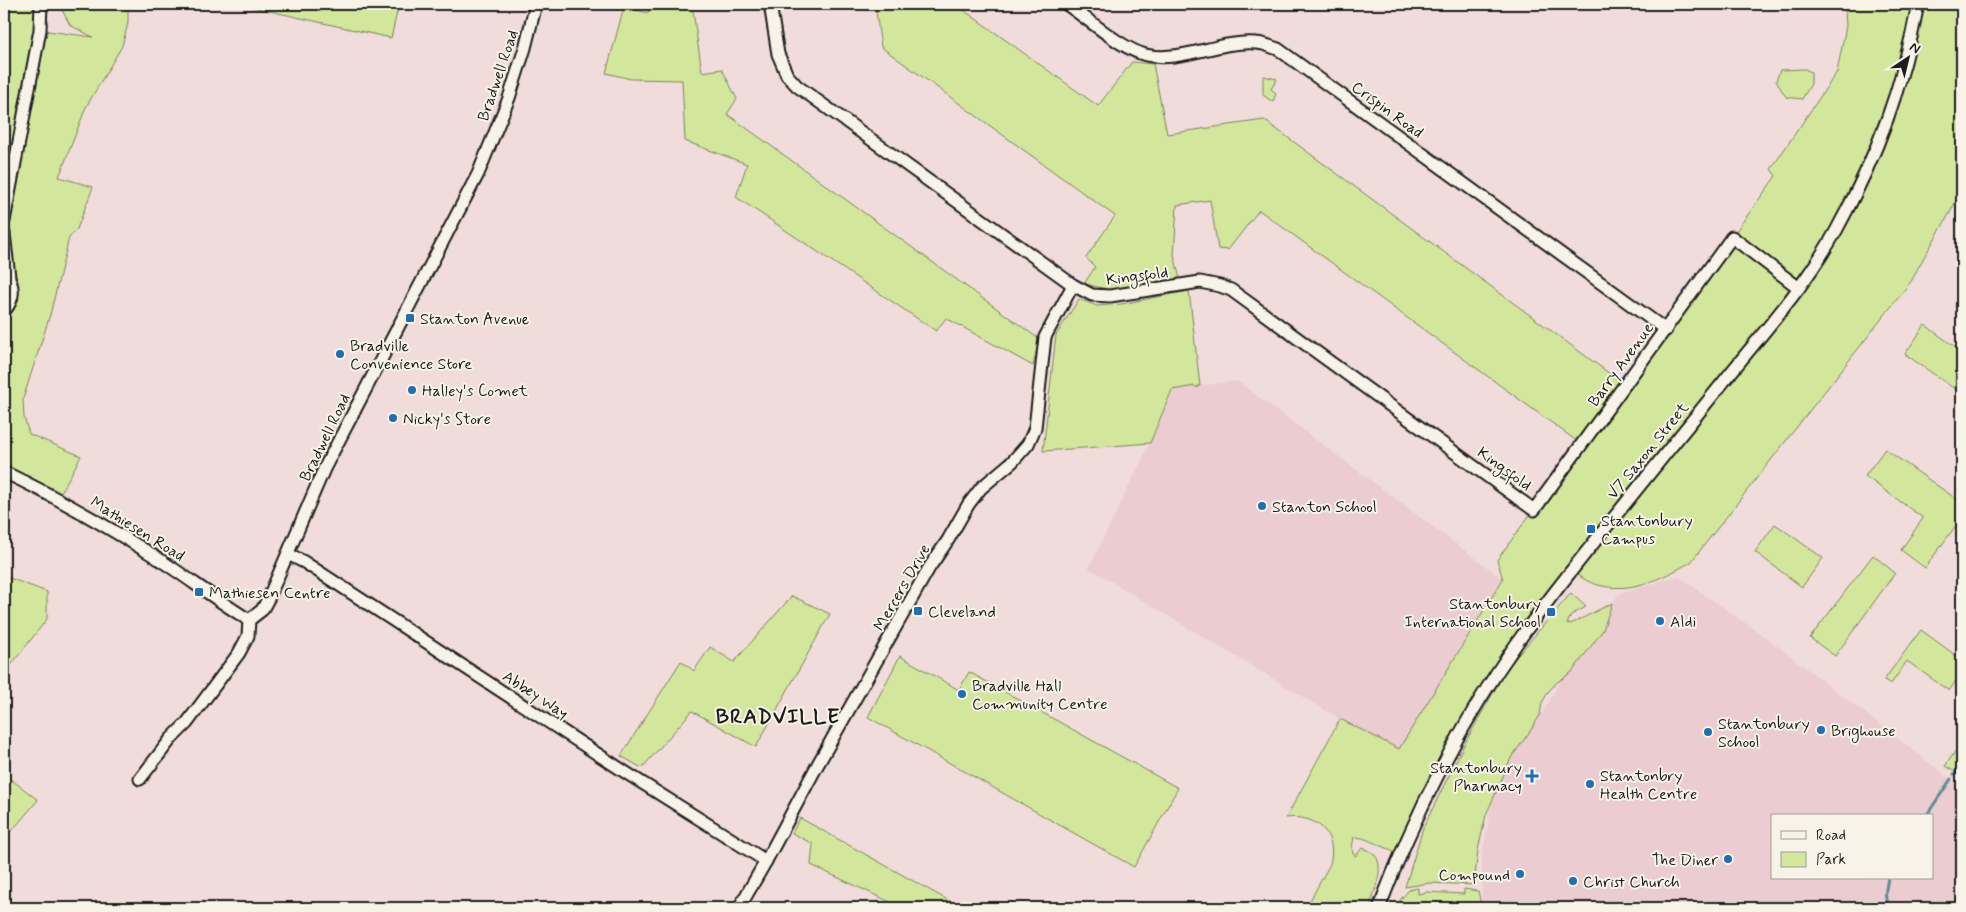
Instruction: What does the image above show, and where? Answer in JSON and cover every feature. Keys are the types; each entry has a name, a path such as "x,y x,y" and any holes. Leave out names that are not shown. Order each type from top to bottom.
{"street":[{"name":"Bradwell Road","path":"249,620 262,610 266,603 324,469 478,174 509,98 525,48 536,4"},
{"name":"Kingsfold","path":"770,4 778,54 787,75 798,86 1073,285 1092,295 1110,296 1200,282 1231,290 1534,510"},
{"name":"Crispin Road","path":"1066,4 1123,44 1144,55 1156,57 1170,56 1257,42 1278,49 1666,330"},
{"name":"V7 Saxon Street","path":"1379,908 1393,872 1458,736 1516,644 1580,560 1799,288 1836,230 1874,156 1897,95 1913,36 1918,4"},
{"path":"4,221 40,30 42,6"},
{"path":"4,233 6,274 12,285 12,295 4,311"},
{"name":"Barry Avenue","path":"1534,510 1732,237 1799,288"},
{"name":"Mercers Drive","path":"739,908 929,568 968,505 981,488 1012,462 1028,444 1036,428 1045,337 1073,285"},
{"name":"Mathiesen Road","path":"4,472 58,498 85,514 151,554 249,620"},
{"name":"Abbey Way","path":"288,554 304,562 454,661 766,861"},
{"path":"140,779 239,653 248,636 249,620"}],"shaded area":[{"name":"Stanton School","path":"1237,381 1503,579 1399,750 1340,719 1089,568 1150,443 1173,389"},
{"name":"Stantonbury School","path":"1678,576 1772,642 1962,788 1962,908 1482,908 1482,856 1494,792 1514,747 1540,718 1569,665 1619,594"}],"green space":[{"path":"4,4 41,4 40,30 93,37 70,25 59,4 128,4 128,23 122,46 86,107 59,177 93,187 77,229 69,238 50,315 23,399 24,417 29,434 81,456 58,498 4,477 4,311 8,306 4,233"},
{"path":"238,4 399,4 391,38"},
{"path":"651,4 692,4 702,72 722,69 737,99 727,114 1039,339 1033,366 946,318 936,331 736,197 747,164 685,141 682,80 631,79 606,73 624,7 648,13"},
{"path":"875,4 955,4 1098,106 1132,62 1153,64 1167,134 1264,120 1621,382 1578,442 1259,210 1228,250 1218,249 1210,200 1177,205 1174,255 1180,279 1112,290 1084,284 1095,267 1086,258 1115,216 881,47"},
{"path":"1843,4 1962,4 1962,187 1951,211 1912,280 1691,562 1656,580 1631,587 1618,588 1592,583 1569,569 1458,736 1401,854 1363,838 1354,837 1353,854 1356,856 1362,848 1371,852 1377,858 1379,865 1377,883 1369,908 1306,908 1330,864 1331,843 1328,835 1315,823 1307,819 1286,818 1340,719 1399,749 1503,579 1497,560 1776,176 1771,169 1837,72 1846,26"},
{"path":"1805,69 1811,72 1811,84 1802,99 1786,97 1776,81 1780,70"},
{"path":"1263,76 1277,79 1271,89 1276,93 1273,102 1263,95"},
{"path":"1189,291 1200,386 1198,388 1195,386 1172,390 1150,443 1043,451 1056,335 1079,299 1097,306 1121,304"},
{"path":"1925,325 1962,352 1962,394 1905,354"},
{"path":"1885,449 1962,503 1962,517 1925,568 1901,550 1923,518 1865,476"},
{"path":"1775,524 1823,558 1802,587 1755,552"},
{"path":"1873,555 1895,573 1835,656 1810,638"},
{"path":"4,576 47,592 47,619 4,674"},
{"path":"1571,593 1586,607 1571,615 1567,624 1573,623 1612,603 1603,630 1572,672 1556,683 1548,692 1542,703 1540,715 1511,758 1486,815 1478,850 1474,885 1429,883 1405,887 1423,828 1465,743 1507,668"},
{"path":"792,596 830,614 756,747 692,711 642,768 621,756 681,661 694,671 710,647 734,662"},
{"path":"1921,630 1962,660 1962,672 1949,691 1907,661 1891,684 1884,680"},
{"path":"900,656 959,690 969,672 1178,788 1134,867 868,717"},
{"path":"1962,742 1962,776 1945,766"},
{"path":"4,774 38,800 4,840"},
{"path":"800,818 962,908 903,908 811,865 813,844 792,833"},
{"path":"1418,888 1418,894 1427,892 1464,894 1464,889 1478,891 1482,908 1402,908 1400,900 1409,890"}],"waterway":[{"path":"1954,775 1962,763"},
{"path":"1927,814 1951,779"},
{"path":"1888,880 1886,897 1890,908"}],"place":[{"name":"Stanton Avenue","path":"410,318"},
{"name":"Bradville Convenience Store","path":"340,354"},
{"name":"Halley's Comet","path":"412,390"},
{"name":"Nicky's Store","path":"393,418"},
{"name":"Stanton School","path":"1262,506"},
{"name":"Stantonbury Campus","path":"1591,529"},
{"name":"Mathiesen Centre","path":"199,592"},
{"name":"Cleveland","path":"918,611"},
{"name":"Stantonbury International School","path":"1551,612"},
{"name":"Aldi","path":"1660,621"},
{"name":"Bradville Hall Community Centre","path":"962,694"},
{"name":"Brighouse","path":"1821,730"},
{"name":"Stantonbury School","path":"1708,732"},
{"name":"Stantonbury Pharmacy","path":"1532,776"},
{"name":"Stantonbry Health Centre","path":"1590,784"},
{"name":"The Diner","path":"1728,859"},
{"name":"Compound","path":"1520,874"},
{"name":"Christ Church","path":"1573,881"}],"district":[{"name":"BRADVILLE","path":"778,716"}]}
